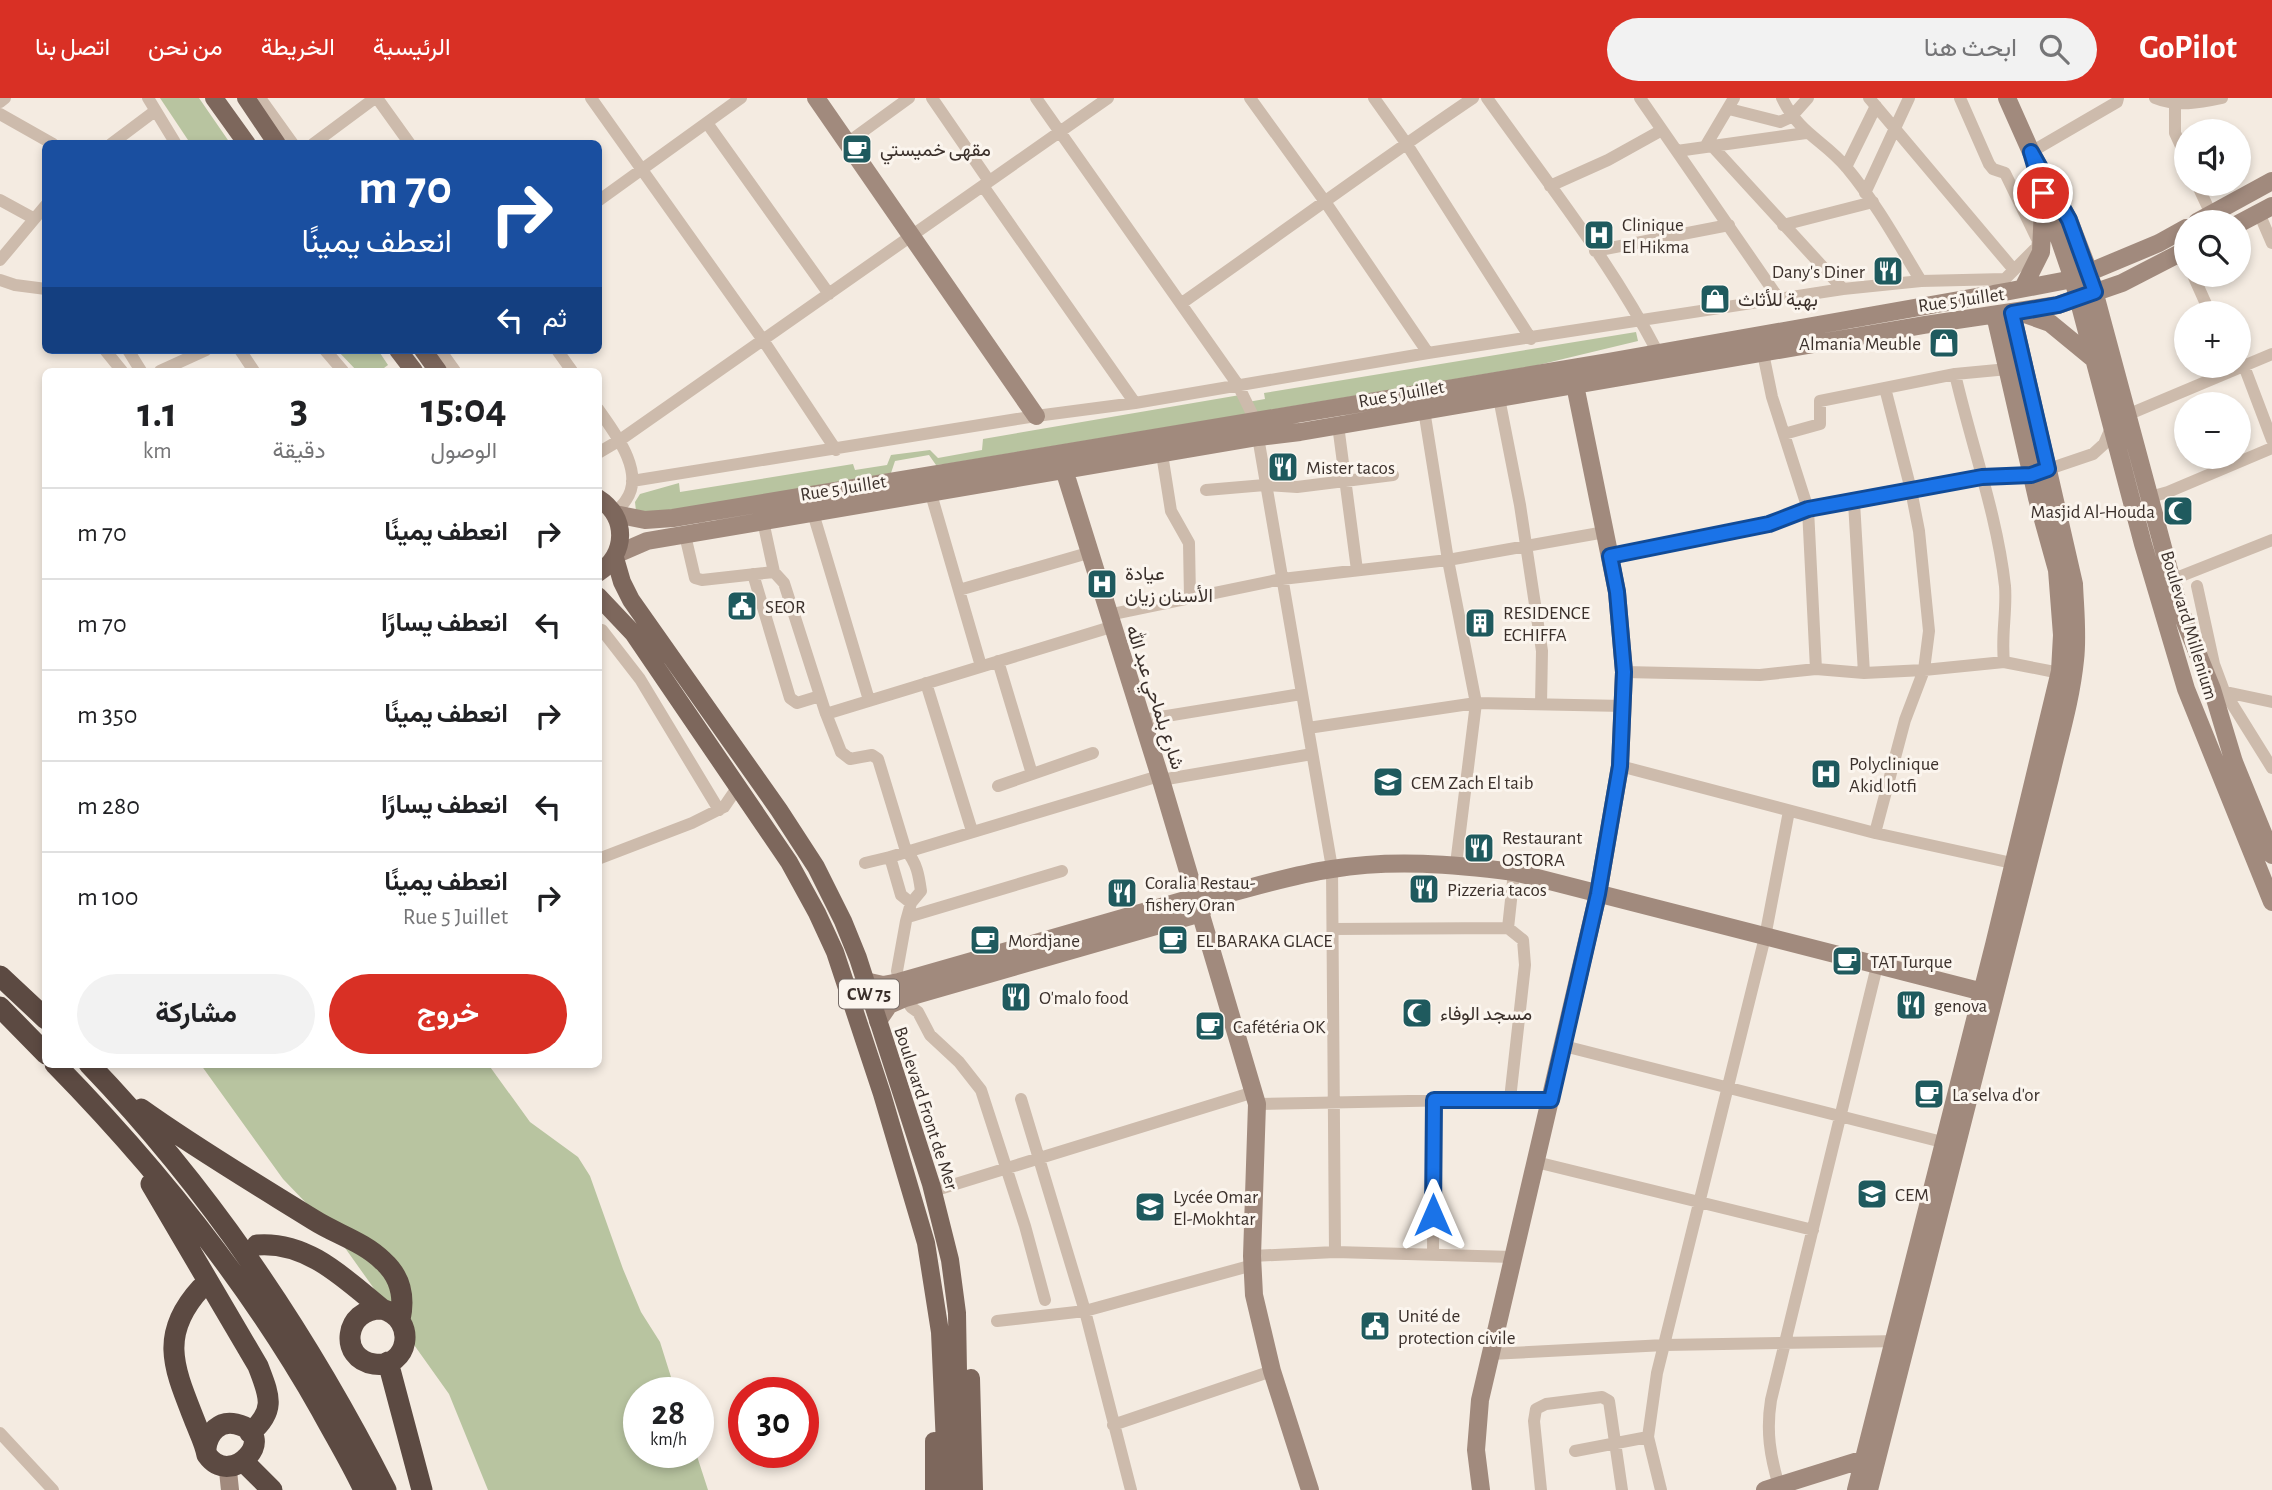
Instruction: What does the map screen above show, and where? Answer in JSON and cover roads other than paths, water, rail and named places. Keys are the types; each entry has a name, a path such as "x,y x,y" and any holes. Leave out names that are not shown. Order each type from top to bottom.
{"highway":[{"path":"0,976 42,1015"},
{"path":"0,1007 42,1050"},
{"path":"59,1068 113,1123 180,1203 251,1298 303,1379 364,1490"},
{"path":"93,1068 150,1130 208,1202 274,1295 352,1423 386,1490"},
{"path":"111,1087 186,1140 317,1223 369,1249 385,1262 397,1277 403,1296 391,1314"},
{"path":"113,1123 258,1366 268,1394 268,1407 264,1420 250,1433"},
{"path":"257,1245 271,1244 313,1255 391,1314 404,1326 405,1340 400,1354 388,1363 374,1364 360,1359 352,1347 350,1332 354,1302 346,1281"},
{"path":"201,1288 178,1319 173,1338 173,1357 183,1391 207,1455 215,1466 272,1490"},
{"path":"352,1325 368,1311 391,1314"},
{"path":"388,1363 422,1490"},
{"path":"183,1391 199,1406 226,1423"},
{"path":"206,1448 209,1435 226,1423 235,1423 250,1433 254,1446 251,1460 235,1475"}],"main road":[{"path":"214,98 244,140"},
{"path":"246,98 274,140"},
{"path":"816,98 1037,416"},
{"name":"Boulevard Millenium","path":"2007,98 2031,152 2069,220 2081,275 2127,415 2179,607 2218,690 2234,762 2272,855"},
{"name":"Boulevard Millenium","path":"2031,152 2043,193 2081,275"},
{"path":"2219,210 2272,181"},
{"path":"2013,282 2041,252 2043,193"},
{"name":"Rue 5 Juillet","path":"616,556 647,541 931,494 1062,463 1162,454 1256,429 1338,425 1499,398 1658,353 2013,282 2081,275 2174,235"},
{"name":"Rue 5 Juillet","path":"615,513 645,520 673,518 1062,463 1572,377 1763,353 2058,305 2122,282 2174,258"},
{"name":"Boulevard Millenium","path":"2087,295 2095,360 2163,617 2186,689 2272,902"},
{"path":"2008,313 2050,323 2095,360"},
{"path":"2008,313 2008,369 2040,472"},
{"path":"1865,1489 2066,674 2057,570 2008,313"},
{"path":"401,354 412,368"},
{"path":"1480,1490 1476,1428 1490,1354 1598,894 1620,766 1624,672 1617,592 1572,377"},
{"name":"شارع بلماحي عبد الله","path":"1062,463 1109,621 1203,903 1255,1098 1254,1295 1272,1371 1310,1490"},
{"path":"602,502 615,513"},
{"name":"Boulevard Front de Mer","path":"615,513 621,538 616,556 622,582 631,600 817,867 843,921 865,981 933,1191 950,1259 957,1313 960,1490"},
{"path":"602,569 616,556"},
{"name":"CW 75","path":"602,600 632,633 789,862 835,952 886,1106 926,1242 940,1332 947,1490"},
{"path":"878,1021 902,990 1203,903 1332,869 1410,863 1456,864 1514,872 1989,993"},
{"path":"865,981 902,990"},
{"path":"950,1259 962,1293 968,1325 974,1490"},
{"path":"934,1490 933,1447 940,1332"},
{"path":"1865,1489 1864,1459 1900,1341"},
{"path":"1772,1488 1864,1459"},
{"path":"1797,1480 1835,1476 1843,1480 1849,1490"}],"street":[{"path":"0,102 5,98"},
{"path":"148,98 173,140"},
{"path":"260,98 290,140"},
{"path":"318,140 376,98 407,140"},
{"path":"602,198 741,98"},
{"path":"847,143 909,98"},
{"path":"932,98 986,184 1135,402"},
{"path":"1037,98 1238,385 1256,429 1332,869 1335,1251"},
{"path":"602,451 1108,98"},
{"path":"1250,98 1428,353"},
{"path":"1374,98 1406,143 1531,339"},
{"path":"1182,303 1473,98"},
{"path":"1487,98 1595,251 1641,321 1658,353"},
{"path":"1640,98 1779,299"},
{"path":"1782,98 1791,117 1846,167 1869,197 1921,281"},
{"path":"1709,147 1732,104 1780,122 1791,117 1808,98"},
{"path":"1869,197 1909,98"},
{"path":"1960,98 1989,164 1993,169 2006,173 2038,241 2037,247 2013,282"},
{"path":"2031,152 2117,102 2118,98"},
{"path":"2155,98 2195,104 2222,98"},
{"path":"596,100 836,450"},
{"path":"1846,167 1873,102 2013,282"},
{"path":"2175,102 2175,119"},
{"path":"116,140 155,111"},
{"path":"0,114 46,140"},
{"path":"707,123 829,294"},
{"path":"1550,186 1608,160 1662,130"},
{"path":"1677,151 1806,133"},
{"path":"1709,147 1843,289"},
{"path":"1783,225 1869,197"},
{"path":"0,200 33,218"},
{"path":"0,260 42,209"},
{"path":"2266,210 2272,243"},
{"path":"1595,251 1729,225"},
{"path":"0,280 42,288"},
{"path":"632,481 1843,289 1921,281 2013,282"},
{"path":"1763,353 1772,397 1808,509 1816,669"},
{"path":"108,354 120,368"},
{"path":"167,368 197,354"},
{"path":"328,354 340,368"},
{"path":"2251,362 2272,354"},
{"path":"1784,434 1819,424 1820,401 1955,374 2008,369"},
{"path":"1955,374 1990,509 2005,589 2004,662"},
{"path":"2127,415 2212,378"},
{"path":"2242,378 2272,440"},
{"path":"1875,833 1905,720 1924,670 1929,631 1919,531 1885,388"},
{"path":"1499,398 1542,650 1541,704"},
{"path":"1424,410 1448,559 1476,703 1456,864"},
{"path":"602,415 620,440 632,481 626,500 615,513"},
{"path":"1338,425 1357,570"},
{"path":"1610,556 1769,524 1808,509 1982,477 2040,472 2100,450 2112,426"},
{"path":"2150,497 2272,448"},
{"path":"1162,454 1171,511 1189,543 1190,598"},
{"path":"1206,490 1265,485 1297,487 1393,475"},
{"path":"931,494 981,666"},
{"path":"1854,502 1864,673"},
{"path":"813,513 869,700"},
{"path":"763,521 774,572 784,583 826,714 843,755 850,758 872,755 878,759 906,851 912,857 918,872 921,891 911,903 897,971 902,990 930,1035 959,1062 981,1090 1045,1300"},
{"path":"826,714 998,661 1109,621 1190,598 1282,579 1448,559 1605,532"},
{"path":"685,536 695,578 702,580 774,572"},
{"path":"2171,580 2272,540"},
{"path":"959,590 1088,553"},
{"path":"2179,607 2197,586 2209,565"},
{"path":"753,574 790,698 797,703 820,696"},
{"path":"2197,586 2218,690 2272,768"},
{"path":"602,632 640,679 719,810"},
{"path":"998,661 1032,774"},
{"path":"1624,672 1760,676 1816,669 1864,673 2004,662 2066,674"},
{"path":"926,683 972,831"},
{"path":"2218,690 2272,702"},
{"path":"1142,720 1301,694"},
{"path":"1308,728 1476,703 1624,706"},
{"path":"998,786 1093,753"},
{"path":"864,863 1160,778 1312,754"},
{"path":"1620,766 1875,833 2021,865"},
{"path":"602,857 719,810 737,788"},
{"path":"1661,1490 1648,1437 1657,1373 1765,937 1790,811"},
{"path":"890,857 901,895 911,903"},
{"path":"908,917 1062,871"},
{"path":"1508,928 1514,872"},
{"path":"1333,929 1508,928 1523,940 1525,965 1510,1099"},
{"path":"1772,1488 1768,1422 1770,1400 1877,966"},
{"path":"1564,1046 1950,1144"},
{"path":"933,1191 1255,1098 1335,1101 1551,1100"},
{"path":"1021,1099 1085,1311 1131,1490"},
{"path":"1433,1254 1434,1100"},
{"path":"1536,1162 1813,1230"},
{"path":"997,1321 1085,1311 1253,1260 1335,1251 1513,1257"},
{"path":"1490,1354 1665,1345 1900,1341"},
{"path":"1113,1425 1272,1371"},
{"path":"1541,1490 1534,1414 1540,1406 1594,1397 1606,1398 1611,1406 1622,1490"},
{"path":"0,1433 53,1490"},
{"path":"1576,1451 1648,1437"}],"place":[{"name":"مقهى خميستي","path":"857,149"},
{"name":"Clinique El Hikma","path":"1599,235"},
{"name":"Dany's Diner","path":"1888,271"},
{"name":"بهية للأثاث","path":"1715,299"},
{"name":"Almania Meuble","path":"1944,343"},
{"name":"Mister tacos","path":"1283,467"},
{"name":"Masjid Al-Houda","path":"2178,511"},
{"name":"عيادة الأسنان زيان","path":"1102,584"},
{"name":"SEOR","path":"742,606"},
{"name":"RESIDENCE ECHIFFA","path":"1480,623"},
{"name":"Polyclinique Akid lotfi","path":"1826,774"},
{"name":"CEM Zach El taib","path":"1388,782"},
{"name":"Restaurant OSTORA","path":"1479,848"},
{"name":"Pizzeria tacos","path":"1424,889"},
{"name":"Coralia Restau- fishery Oran","path":"1122,893"},
{"name":"Mordjane","path":"985,940"},
{"name":"EL BARAKA GLACE","path":"1173,940"},
{"name":"TAT Turque","path":"1847,961"},
{"name":"O'malo food","path":"1016,997"},
{"name":"genova","path":"1911,1005"},
{"name":"مسجد الوفاء","path":"1417,1013"},
{"name":"Cafétéria OK","path":"1210,1026"},
{"name":"La selva d'or","path":"1929,1094"},
{"name":"CEM","path":"1872,1194"},
{"name":"Lycée Omar El-Mokhtar","path":"1150,1207"},
{"name":"Unité de protection civile","path":"1375,1326"}]}
